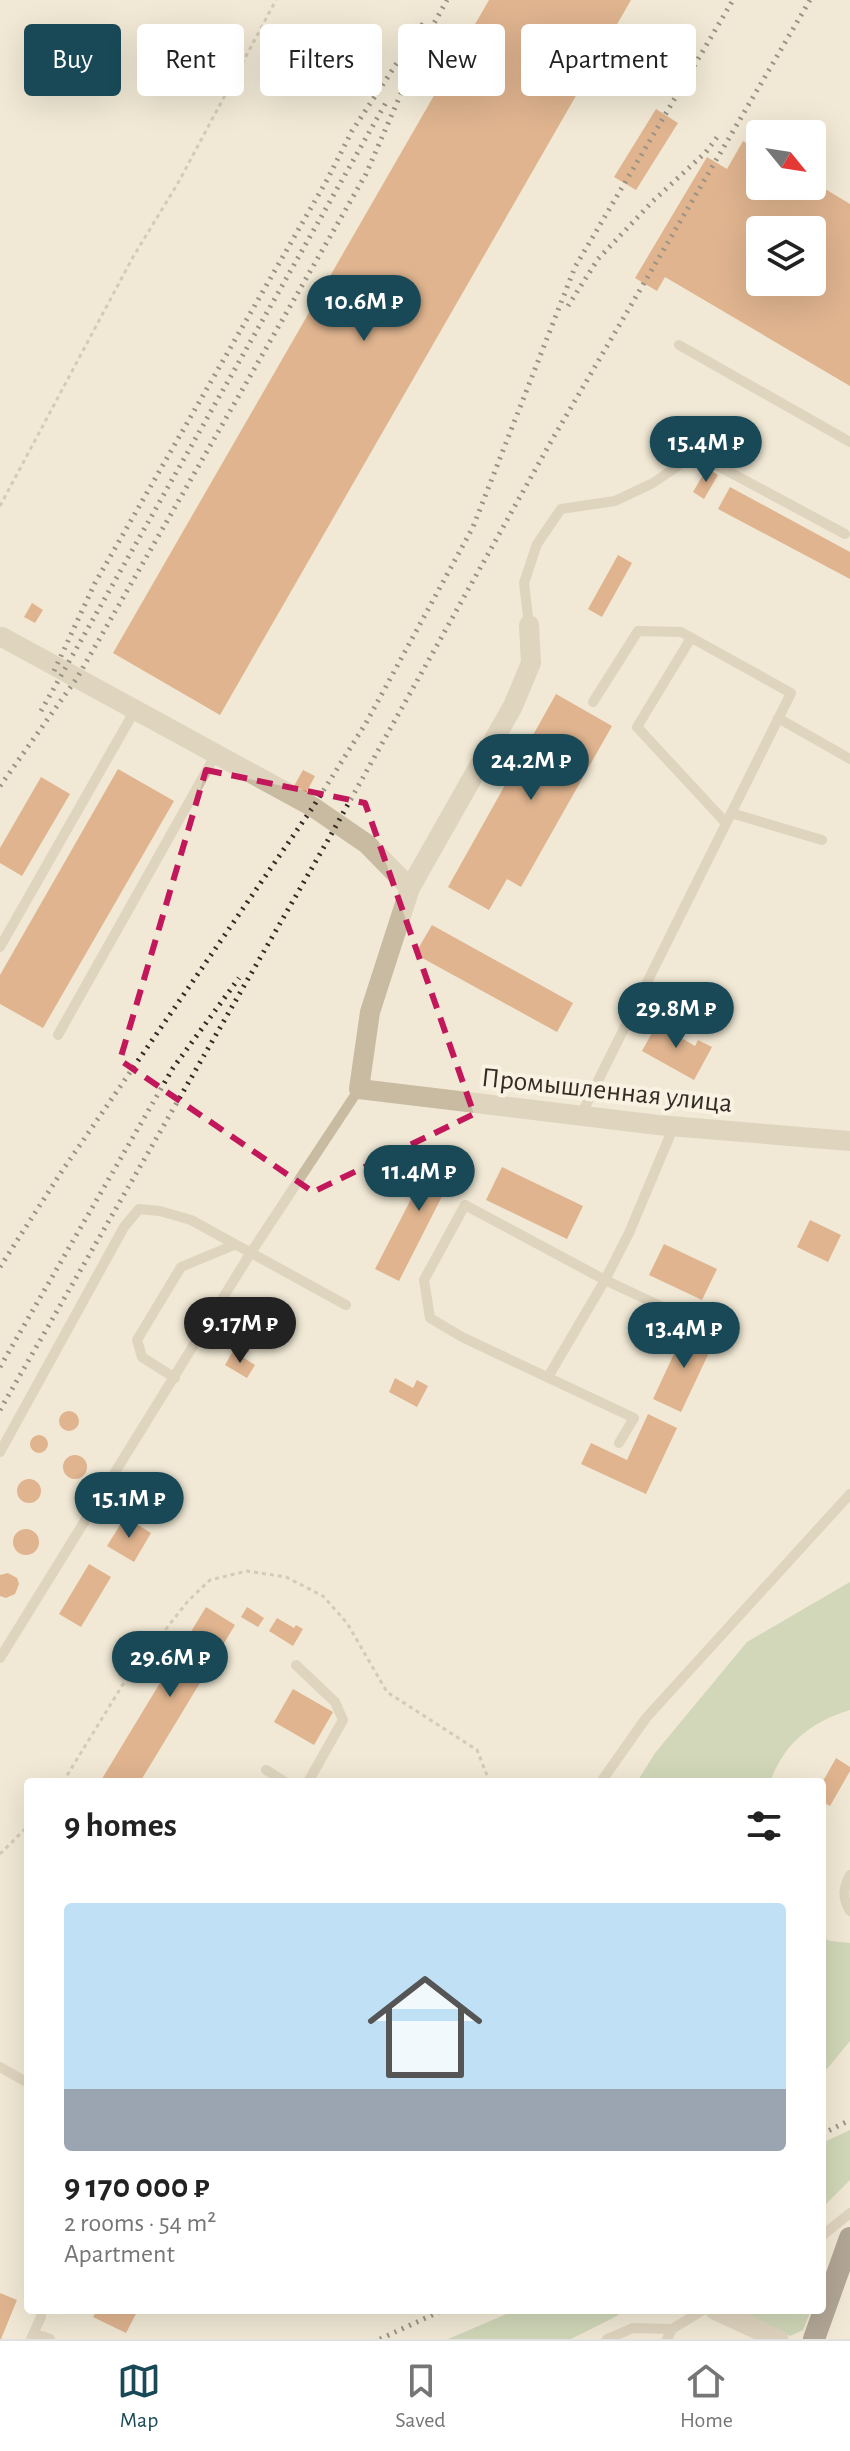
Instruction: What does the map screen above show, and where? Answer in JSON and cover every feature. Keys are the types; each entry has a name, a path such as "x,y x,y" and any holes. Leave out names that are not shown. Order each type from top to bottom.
{"highway":[{"path":"826,2305 850,2238"},
{"path":"814,2339 823,2314"}],"street":[{"path":"359,1089 370,1012 410,888 513,706 531,663 529,625"},
{"path":"2,637 313,807 367,844 410,888"},
{"name":"Промышленная улица","path":"359,1089 674,1126 850,1141"},
{"path":"724,2314 778,2339"}],"lane":[{"path":"679,345 850,442"},
{"path":"529,625 524,583 537,544 561,509 615,501 653,483 688,459 707,460 845,534"},
{"path":"581,1115 791,693 681,632 638,631 593,702"},
{"path":"691,638 637,727 728,818 822,840"},
{"path":"0,947 135,710"},
{"path":"778,718 850,759"},
{"path":"58,1035 216,754"},
{"path":"0,1658 250,1254 359,1089"},
{"path":"548,1377 629,1233 674,1126"},
{"path":"619,1443 634,1418 462,1337 430,1318 424,1280 465,1205 605,1280 686,1318"},
{"path":"0,1452 124,1227 139,1209 191,1220 346,1305"},
{"path":"175,1378 142,1357 137,1340 181,1267 234,1245"},
{"path":"604,1778 646,1718 850,1494"},
{"path":"296,1665 335,1702 343,1720 310,1778"},
{"path":"266,1770 279,1778"},
{"path":"850,1875 844,1887 843,1900 850,1911"},
{"path":"0,2067 24,2081"},
{"path":"826,2233 850,2213"},
{"path":"40,2314 33,2336 50,2339"},
{"path":"607,2339 633,2328 670,2334 698,2314"}],"path":[{"path":"0,506 133,257 178,183 276,0"},
{"path":"65,1778 125,1681 188,1601 210,1580 247,1571 286,1577 323,1596 347,1623 387,1692 477,1750 488,1778"},
{"path":"0,1854 24,1830"}],"highlighted area":[{"path":"206,770 365,803 474,1114 313,1192 120,1060"}],"green space":[{"path":"850,1582 850,1710 823,1721 801,1736 783,1756 772,1778 639,1778 655,1753 747,1642"},
{"path":"826,1939 850,1943 850,2041 827,2069"},
{"path":"850,2130 850,2180 826,2204 826,2141"},
{"path":"507,2314 619,2314 571,2339 448,2339"},
{"path":"738,2314 809,2314 803,2330 790,2336"}],"building":[{"path":"489,0 631,0 617,24 521,24 521,96 576,96 220,715 113,653 434,96 505,96 505,24 475,24"},
{"path":"656,109 678,123 636,190 614,177"},
{"path":"743,141 746,143 746,200 826,200 826,189 850,204 850,386 665,277 657,291 635,278 707,157 727,169"},
{"path":"707,468 718,475 704,499 693,492"},
{"path":"730,487 850,552 850,579 718,509"},
{"path":"618,555 632,563 602,617 588,609"},
{"path":"32,603 43,610 35,623 24,617"},
{"path":"556,694 612,726 521,887 507,879 489,910 448,887"},
{"path":"118,769 174,801 43,1028 0,1004 0,975"},
{"path":"303,770 315,776 306,793 294,786"},
{"path":"41,777 70,794 22,876 0,863 0,848"},
{"path":"432,925 573,1003 557,1032 415,954"},
{"path":"660,1018 674,1026 671,1032 695,1046 698,1040 712,1047 694,1080 642,1051"},
{"path":"439,1145 462,1157 399,1281 375,1269"},
{"path":"502,1167 583,1206 567,1239 486,1200"},
{"path":"810,1220 841,1235 828,1262 797,1247"},
{"path":"664,1244 717,1269 702,1300 649,1275"},
{"path":"686,1328 714,1342 681,1412 653,1399"},
{"path":"241,1335 254,1343 248,1353 235,1346"},
{"path":"233,1351 255,1365 247,1378 225,1365"},
{"path":"395,1378 413,1388 417,1380 428,1386 417,1407 389,1392"},
{"path":"69,1411 76,1414 79,1421 76,1428 69,1431 62,1428 59,1421 62,1414"},
{"path":"648,1414 677,1428 646,1494 581,1464 591,1443 627,1460"},
{"path":"39,1435 48,1444 39,1453 30,1444"},
{"path":"75,1455 86,1462 87,1467 80,1478 75,1479 64,1472 63,1467 70,1456"},
{"path":"29,1479 38,1482 41,1491 38,1500 29,1503 20,1500 17,1491 20,1482"},
{"path":"125,1517 151,1533 134,1562 107,1546"},
{"path":"26,1529 35,1533 39,1542 35,1551 26,1555 17,1551 13,1542 17,1533"},
{"path":"89,1564 111,1577 81,1627 59,1614"},
{"path":"8,1573 17,1578 19,1584 15,1594 6,1598 0,1596 0,1575"},
{"path":"206,1607 235,1625 142,1778 102,1778"},
{"path":"247,1607 264,1618 258,1627 241,1617"},
{"path":"277,1618 294,1628 296,1625 303,1629 293,1646 269,1631"},
{"path":"293,1689 333,1712 314,1745 274,1722"},
{"path":"836,1758 850,1767 830,1806 826,1804 825,1778"},
{"path":"0,2293 17,2300 1,2339 0,2339"},
{"path":"95,2314 136,2314 126,2333 93,2317"}],"railway":[{"path":"0,786 77,678 366,174 423,43 447,0"},
{"path":"0,1267 62,1171 313,807 366,723 473,527 575,267 733,0"},
{"path":"0,1410 328,840 549,445 810,0"},
{"path":"54,671 95,583 327,180 352,131 424,22"},
{"path":"41,711 388,99"},
{"path":"568,306 598,259 653,201 706,152 718,136"},
{"path":"0,1367 173,1068 239,978"},
{"path":"826,2132 850,2120"},
{"path":"380,2339 434,2314"}]}
